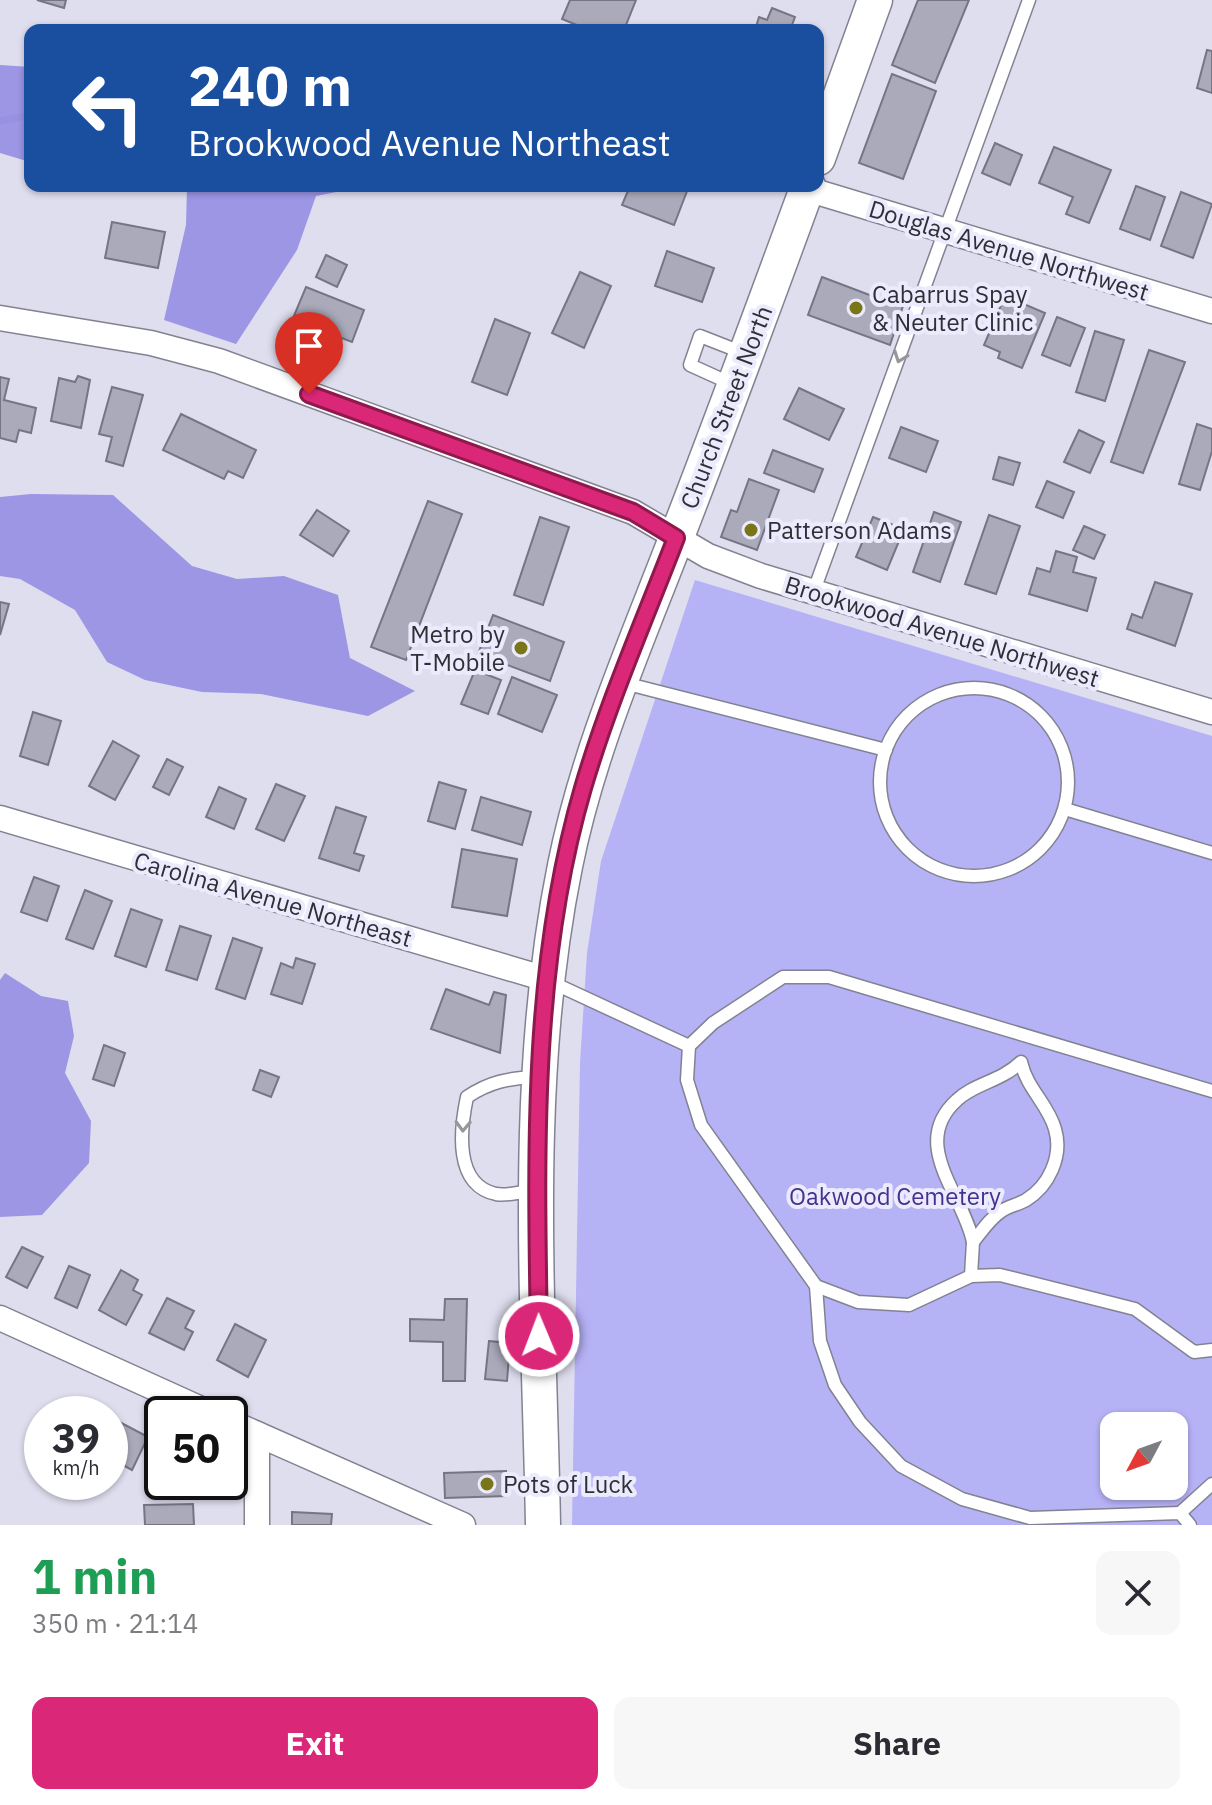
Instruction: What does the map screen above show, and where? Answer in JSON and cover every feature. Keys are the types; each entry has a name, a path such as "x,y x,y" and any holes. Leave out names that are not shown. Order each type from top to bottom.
{"main road":[{"name":"Church Street North","path":"824,142 875,0"},
{"name":"Church Street North","path":"543,1525 537,1190 539,1077 546,979 565,866 582,790 806,192"}],"street":[{"name":"Douglas Avenue Northwest","path":"824,183 947,231 1212,311"},
{"name":"Brookwood Avenue Northwest","path":"0,318 137,340 219,361 633,512 708,556 781,574 813,593 1212,712"},
{"name":"Carolina Avenue Northeast","path":"0,818 546,979"},
{"path":"0,1318 172,1396"},
{"path":"248,1430 463,1525"},
{"path":"257,1434 257,1525"}],"lane":[{"path":"813,593 1029,0"},
{"path":"621,682 886,750"},
{"path":"975,688 1004,693 1030,706 1055,735 1064,752 1069,780 1065,809 1052,836 1031,858 1018,865 1004,872 975,877 945,872 913,853 897,836 884,809 880,779 886,750 899,724 920,704 947,692 975,688"},
{"path":"1065,809 1212,853"},
{"path":"1212,1091 829,977 783,977 713,1023 689,1046 687,1080 701,1125 816,1286 820,1341 835,1385 860,1422 901,1466 962,1499 1030,1518 1180,1513 1212,1484"},
{"path":"546,979 689,1046"},
{"path":"973,1242 1003,1210 1026,1200 1042,1187 1053,1170 1057,1150 1055,1130 1025,1080 1021,1062 1030,1036"},
{"path":"971,1276 973,1242 962,1204 941,1170 936,1151 937,1132 945,1113 958,1099 996,1082 1021,1062"},
{"path":"537,1190 499,1195 478,1187 469,1176 464,1159 461,1122 467,1097 484,1085 505,1079 539,1077"},
{"path":"816,1286 858,1302 909,1305 971,1276 1000,1275 1135,1309 1194,1352 1212,1350"},
{"path":"1180,1513 1190,1525"}],"green space":[{"name":"Oakwood Cemetery","path":"695,580 1212,736 1212,1525 572,1525 580,1063 587,953 601,861"}],"shaded area":[{"path":"0,65 24,67 24,160 0,153"},
{"path":"187,192 336,192 316,196 297,250 236,344 164,320 186,225"},
{"path":"31,494 113,495 192,566 237,579 284,576 338,595 350,658 415,691 368,716 261,694 202,692 145,680 107,662 75,610 20,579 0,576 0,497"},
{"path":"5,973 41,996 68,1001 74,1036 65,1073 91,1121 89,1163 42,1215 0,1217 0,980"}],"building":[{"path":"37,0 66,0 64,8"},
{"path":"570,0 636,0 626,24 574,24 562,19"},
{"path":"918,0 969,0 935,83 892,65"},
{"path":"772,8 795,17 792,24 757,24 759,17 767,20"},
{"path":"1207,50 1212,51 1212,93 1197,88"},
{"path":"892,74 936,91 903,179 859,163"},
{"path":"995,143 1022,155 1010,185 982,173"},
{"path":"1054,147 1111,170 1089,223 1066,214 1073,197 1039,183"},
{"path":"1136,186 1165,197 1150,240 1120,229"},
{"path":"627,192 687,192 674,225 622,205"},
{"path":"1181,192 1212,204 1193,258 1161,246"},
{"path":"112,222 165,232 158,268 105,258"},
{"path":"667,251 714,268 702,302 655,286"},
{"path":"326,255 347,265 337,287 316,277"},
{"path":"580,272 611,286 584,348 552,333"},
{"name":"Cabarrus Spay & Neuter Clinic","path":"822,277 888,302 893,294 906,297 890,345 808,315"},
{"path":"306,287 364,310 352,342 326,332 325,337 291,323"},
{"path":"1005,296 1045,313 1022,368 998,358 1000,352 984,345"},
{"path":"1057,317 1085,328 1070,366 1042,355"},
{"path":"495,319 530,333 507,395 472,382"},
{"path":"1095,331 1124,340 1105,401 1076,392"},
{"path":"1149,350 1185,362 1143,473 1111,462"},
{"path":"78,376 90,380 81,428 51,421 59,378 75,382"},
{"path":"0,377 9,379 4,400 36,408 31,433 19,430 16,442 0,438"},
{"path":"112,387 143,395 123,466 106,461 112,437 99,434"},
{"path":"799,388 844,409 829,440 784,419"},
{"path":"181,414 256,450 243,478 228,471 224,479 163,450"},
{"path":"1197,424 1212,429 1212,451 1200,490 1179,484"},
{"path":"901,427 938,441 926,472 889,458"},
{"path":"1079,430 1104,442 1090,473 1064,462"},
{"path":"773,450 823,469 814,492 764,473"},
{"path":"999,457 1020,463 1013,485 993,479"},
{"path":"749,479 779,490 757,550 721,537 731,510 737,512"},
{"path":"1047,481 1074,492 1063,518 1036,507"},
{"path":"428,501 462,514 406,660 371,647"},
{"path":"317,510 349,531 333,556 300,535"},
{"path":"934,512 961,522 940,582 913,572"},
{"path":"989,515 1020,526 996,594 965,584"},
{"path":"540,517 569,527 543,605 514,595"},
{"path":"873,517 904,529 887,570 856,557"},
{"path":"1084,526 1105,535 1094,559 1073,550"},
{"path":"1056,551 1077,557 1073,572 1096,578 1087,611 1029,594 1037,568 1050,572"},
{"path":"1155,582 1192,594 1175,646 1127,629 1132,614 1142,618"},
{"path":"0,602 9,604 0,635"},
{"name":"Metro by T-Mobile","path":"493,615 564,642 550,681 478,654"},
{"path":"475,670 501,680 488,714 461,704"},
{"path":"512,677 557,695 542,732 498,714"},
{"path":"33,712 61,721 48,765 20,756"},
{"path":"113,741 139,756 115,800 89,786"},
{"path":"167,759 183,767 169,795 153,787"},
{"path":"439,782 466,790 455,829 428,821"},
{"path":"276,784 305,796 284,841 256,829"},
{"path":"219,787 246,799 234,829 206,817"},
{"path":"481,797 531,812 522,845 472,830"},
{"path":"336,807 366,817 354,853 364,856 359,871 319,858"},
{"path":"462,849 517,859 507,916 452,907"},
{"path":"34,877 59,886 47,921 21,912"},
{"path":"85,890 112,901 93,949 66,939"},
{"path":"131,909 162,920 146,967 115,956"},
{"path":"180,926 211,936 197,980 166,970"},
{"path":"233,938 262,948 245,999 216,989"},
{"path":"296,958 315,964 302,1004 271,994 281,963 293,968"},
{"path":"446,989 489,1005 494,992 506,995 500,1053 431,1029"},
{"path":"104,1045 125,1053 114,1086 93,1079"},
{"path":"260,1070 279,1077 271,1097 253,1090"},
{"path":"22,1247 43,1257 27,1288 6,1277"},
{"path":"69,1266 90,1275 77,1308 55,1298"},
{"path":"121,1270 138,1280 133,1290 142,1295 126,1325 99,1310"},
{"path":"167,1298 194,1311 185,1328 193,1332 184,1350 149,1333"},
{"path":"445,1299 467,1299 465,1381 443,1381 443,1342 410,1341 410,1319 444,1320"},
{"path":"235,1324 266,1340 248,1377 217,1360"},
{"path":"489,1341 510,1343 507,1381 485,1379"},
{"path":"128,1426 144,1435 144,1445 132,1470 128,1468"},
{"path":"506,1471 507,1496 445,1498 444,1473"},
{"path":"193,1504 194,1525 145,1525 144,1505"},
{"path":"292,1512 332,1514 331,1525 292,1525"}],"waterway":[{"path":"0,121 24,116"}],"place":[{"name":"Cabarrus Spay & Neuter Clinic","path":"856,308"},
{"name":"Patterson Adams","path":"751,530"},
{"name":"Metro by T-Mobile","path":"521,648"},
{"name":"Pots of Luck","path":"487,1484"}],"route":[{"path":"309,394 633,512 676,538 599,739 582,790 565,866 546,979 538,1081 539,1336"}]}
